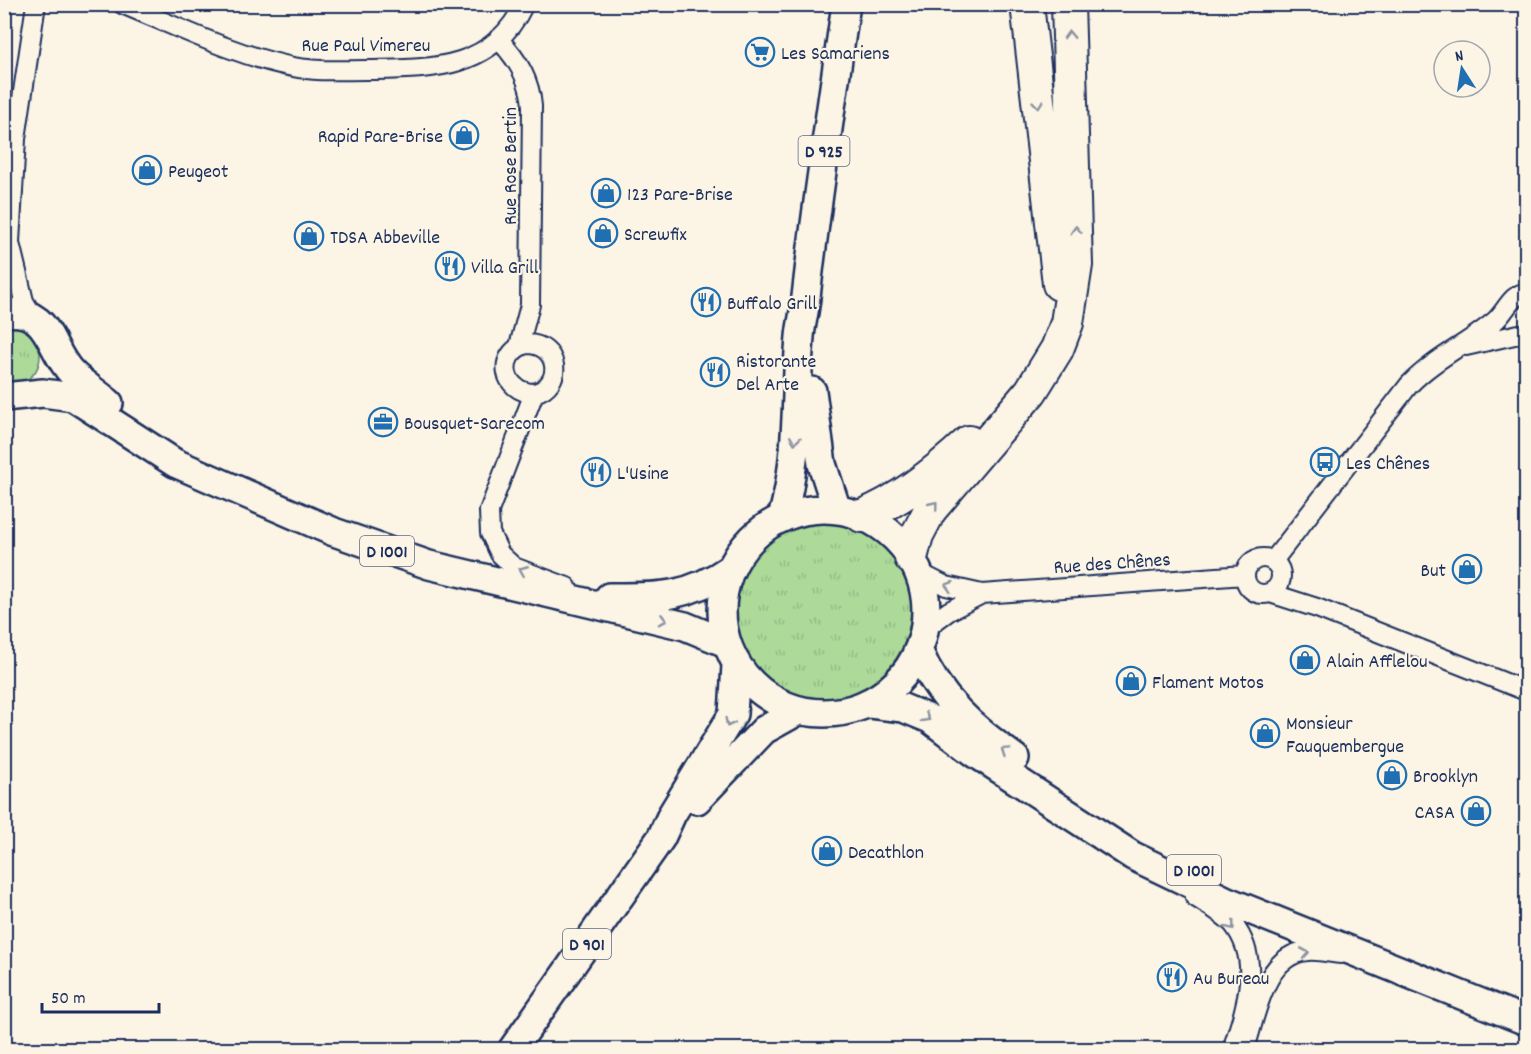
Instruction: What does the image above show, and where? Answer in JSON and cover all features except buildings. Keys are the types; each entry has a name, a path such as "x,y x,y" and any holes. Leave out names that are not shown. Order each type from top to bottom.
{"highway":[{"path":"850,513 881,508 962,449 1024,381 1049,340 1055,320 1059,284 1027,4"},
{"path":"915,565 917,535 930,510 1030,391 1057,349 1067,323 1076,265 1068,4"}],"main road":[{"name":"D 925","path":"782,518 788,498 797,421 800,336 817,194 846,4"},
{"name":"D 925","path":"806,299 816,429 824,474 850,513"},
{"path":"4,313 22,313 34,318 44,327 54,344 52,370 41,387 17,396"},
{"name":"D 1001","path":"54,344 73,374 119,412 216,481"},
{"name":"D 1001","path":"17,396 55,393 73,397 175,463 334,532 429,565 685,626 731,654"},
{"path":"806,511 850,513 887,531 915,565 926,605 921,639 899,680 870,704 836,713 798,711 766,696 731,654 721,610 731,568 752,538 782,518 806,511"},
{"name":"D 1001","path":"566,597 676,594 695,590 731,568"},
{"name":"D 1001","path":"921,639 928,675 946,700 988,739 1081,804 1142,843 1213,880 1527,1008"},
{"name":"D 901","path":"661,838 672,814 733,714 731,654"},
{"name":"D 1001","path":"870,704 903,708 930,719 1024,786 1133,856 1225,900 1527,1021"},
{"name":"D 901","path":"512,1050 661,838 764,730 798,711"}],"street":[{"path":"4,267 10,242 16,146 36,4"},
{"name":"Rue Paul Vimereu","path":"122,4 251,55 295,68 317,70 419,69 466,60 498,39 513,25 524,4"},
{"name":"Rue Rose Bertin","path":"498,39 520,64 531,93 530,305 519,346"},
{"path":"10,242 24,302 34,318"},
{"path":"1270,593 1279,585 1277,567 1409,385 1428,365 1456,349 1507,310 1512,300 1527,293"},
{"name":"Rue Rose Bertin","path":"530,305 541,346"},
{"path":"1507,310 1510,325 1523,335"},
{"path":"1456,349 1523,335"},
{"path":"534,344 541,346 553,358 555,372 548,386 534,393 519,390 508,379 506,372 508,357 519,346 534,344"},
{"path":"534,393 489,511 490,533 500,554 514,567 597,597"},
{"path":"1317,608 1277,567 1264,559 1255,560 1248,566 1245,575 1252,590 1270,593 1317,608 1527,692"},
{"name":"Rue des Chênes","path":"915,565 946,586 982,594 1245,575"},
{"name":"Rue des Chênes","path":"921,639 949,611 982,594"},
{"path":"1133,856 1233,924 1248,957 1250,977 1248,1000 1232,1050"},
{"path":"1245,1050 1273,971 1289,958 1307,951 1366,957"}],"green space":[{"path":"13,326 27,332 35,341 39,351 36,371 28,379 18,383 5,382 5,328"},
{"path":"821,519 839,520 856,526 885,545 904,574 910,591 910,627 904,644 885,673 856,692 839,698 821,699 803,698 786,692 757,673 738,644 732,627 731,609 732,591 738,574 757,545 786,526 803,520"}],"place":[{"name":"Les Samariens","path":"760,52"},
{"name":"Rapid Pare-Brise","path":"464,135"},
{"name":"Peugeot","path":"147,170"},
{"name":"123 Pare-Brise","path":"606,193"},
{"name":"Screwfix","path":"603,233"},
{"name":"TDSA Abbeville","path":"309,236"},
{"name":"Villa Grill","path":"450,266"},
{"name":"Buffalo Grill","path":"706,302"},
{"name":"Ristorante Del Arte","path":"715,372"},
{"name":"Bousquet-Sarecom","path":"383,422"},
{"name":"Les Chênes","path":"1325,462"},
{"name":"L'Usine","path":"596,472"},
{"name":"But","path":"1467,569"},
{"name":"Alain Afflelou","path":"1305,660"},
{"name":"Flament Motos","path":"1131,681"},
{"name":"Monsieur Fauquembergue","path":"1265,733"},
{"name":"Brooklyn","path":"1392,775"},
{"name":"CASA","path":"1476,811"},
{"name":"Decathlon","path":"827,851"},
{"name":"Au Bureau","path":"1172,977"}]}
